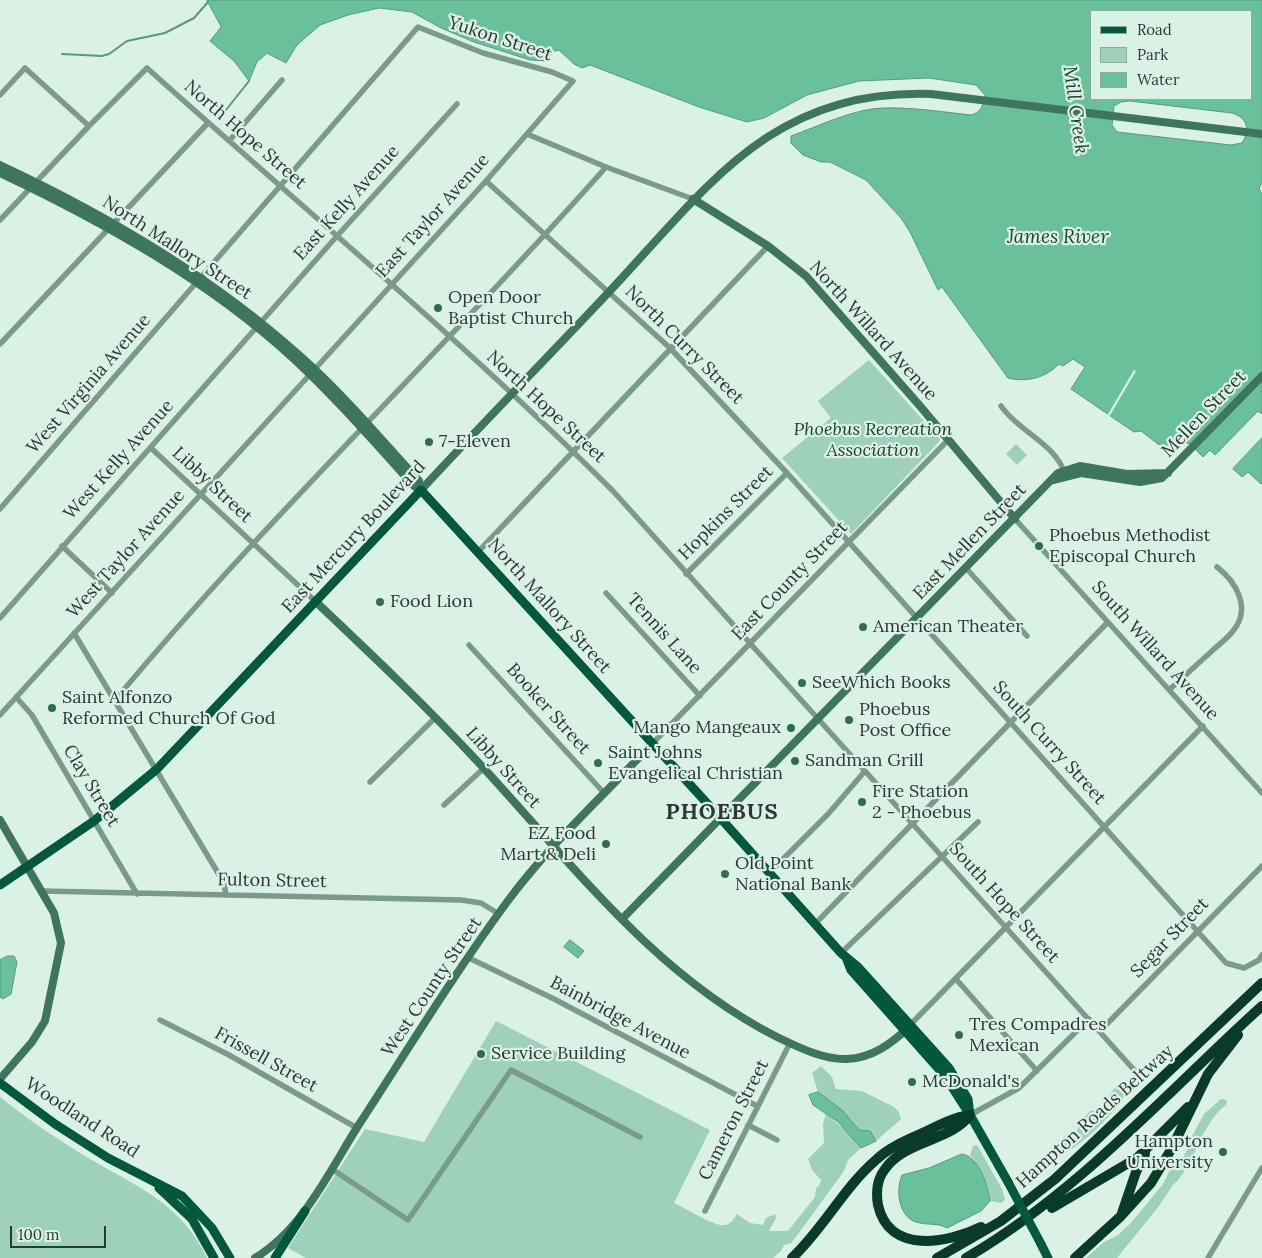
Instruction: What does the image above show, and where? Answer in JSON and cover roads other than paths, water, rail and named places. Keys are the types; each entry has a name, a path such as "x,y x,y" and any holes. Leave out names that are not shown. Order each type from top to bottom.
{"highway":[{"name":"Hampton Roads Beltway","path":"937,1258 1001,1221 1037,1194 1081,1155 1262,983"},
{"name":"Hampton Roads Beltway","path":"966,1258 1016,1227 1061,1193 1262,1006"},
{"path":"1075,1258 1122,1216 1141,1196 1160,1170 1193,1102 1218,1060 1262,1006"},
{"path":"976,1252 1000,1244 1068,1197 1128,1164 1147,1150 1193,1102"},
{"path":"970,1114 962,1125 902,1154 885,1169 878,1187 878,1204 886,1222 901,1235 917,1241 932,1242 949,1240 970,1232 1003,1213 1054,1173 1081,1155"},
{"path":"792,1258 813,1237 858,1179 878,1158 958,1116 970,1114"},
{"path":"1122,1216 1136,1172 1147,1150"}],"main road":[{"name":"East Mercury Boulevard","path":"0,885 94,821 157,769 510,395 609,293 693,199 734,160 764,138 811,113 859,99 892,95 931,94 1262,134"},
{"name":"North Mallory Street","path":"0,165 110,226 199,281 259,325 312,372 419,481 421,490 814,924 844,956 858,967 908,1028 958,1079 968,1099 970,1114 1048,1258"},
{"name":"North Mallory Street","path":"0,173 33,185"},
{"name":"North Willard Avenue","path":"693,199 768,246 806,276 949,439"},
{"name":"Mellen Street","path":"1065,473 1085,474 1117,480 1155,481 1168,473 1192,450 1262,376"},
{"name":"South Willard Avenue","path":"949,439 1014,519"},
{"name":"East Mellen Street","path":"622,919 1053,480 1054,476 1065,473"},
{"name":"Libby Street","path":"315,601 436,717 622,919 655,953 688,981 755,1026 825,1057 847,1059 877,1052 908,1028"},
{"name":"West County Street","path":"254,1258 274,1244 305,1211 357,1128 499,914 554,846 652,744"},
{"path":"0,820 55,916 61,944 49,1009 36,1036 0,1081"},
{"name":"East Mercury Boulevard","path":"0,881 14,875"},
{"name":"Woodland Road","path":"0,1081 55,1124 147,1178 182,1196 192,1204 216,1234 230,1258"},
{"name":"Woodland Road","path":"147,1178 192,1220 214,1258"},
{"path":"275,1258 305,1211"}],"street":[{"name":"Yukon Street","path":"418,27 475,50 552,72 573,81"},
{"name":"West Virginia Avenue","path":"0,509 418,27"},
{"path":"0,95 25,68 89,126 0,220"},
{"name":"North Hope Street","path":"89,126 147,68 391,284 572,451 613,492 750,644"},
{"path":"230,140 282,80"},
{"name":"East Taylor Avenue","path":"312,372 573,81"},
{"name":"East Kelly Avenue","path":"259,325 457,104"},
{"path":"0,344 208,123"},
{"name":"North Willard Avenue","path":"527,134 606,167 693,199"},
{"path":"116,700 175,630 254,544 448,336 545,236 606,167"},
{"name":"North Curry Street","path":"486,180 545,236 670,348 787,473 849,543"},
{"path":"478,552 768,246"},
{"name":"West Kelly Avenue","path":"0,618 259,325"},
{"name":"West Taylor Avenue","path":"0,715 312,372"},
{"path":"1001,406 1012,420 1058,458 1065,473"},
{"name":"East County Street","path":"652,744 949,439"},
{"name":"Libby Street","path":"151,448 315,601"},
{"name":"Hopkins Street","path":"686,574 787,473"},
{"name":"South Willard Avenue","path":"1014,519 1262,792"},
{"name":"South Curry Street","path":"849,543 1226,963 1244,968 1259,960 1262,955"},
{"path":"62,546 112,592"},
{"path":"1170,689 1227,637 1238,623 1241,609 1239,594 1232,581 1217,567"},
{"path":"966,568 1027,636"},
{"name":"Tennis Lane","path":"606,593 700,696"},
{"path":"814,924 1108,622"},
{"path":"74,634 116,700 224,883 226,895"},
{"name":"South Hope Street","path":"750,644 1135,1071"},
{"name":"Booker Street","path":"469,645 605,794"},
{"name":"Clay Street","path":"16,697 32,715 137,894"},
{"path":"370,782 436,717"},
{"path":"908,1028 1202,726"},
{"path":"444,805 484,768"},
{"path":"769,873 829,813 865,771"},
{"path":"844,956 978,822"},
{"name":"Segar Street","path":"1100,1031 1262,866"},
{"name":"Fulton Street","path":"42,891 461,900 481,903 499,914"},
{"name":"Bainbridge Avenue","path":"469,958 554,999 757,1106"},
{"path":"956,979 1037,1070"},
{"path":"970,1114 1013,1093 1089,1019"},
{"name":"Frissell Street","path":"160,1020 229,1055 357,1128"},
{"name":"Cameron Street","path":"705,1211 790,1043"},
{"path":"332,1169 408,1220 511,1070 640,1137"},
{"path":"748,1125 777,1140"},
{"path":"1208,1258 1262,1168"}],"water":[{"name":"James River","path":"207,0 1262,0 1262,182 1259,189 1262,194 1262,414 1258,411 1215,455 1210,450 1203,457 1190,444 1183,442 1174,449 1158,444 1141,431 1134,432 1071,389 1085,367 1073,359 1063,366 1059,364 1054,369 1036,378 1022,380 1008,378 942,287 938,290 910,232 901,218 866,180 830,162 821,162 803,155 791,143 791,136 860,111 872,109 905,108 975,114 983,105 985,95 976,85 929,78 859,81 807,95 764,118 747,122 699,107 590,65 582,68 574,64 559,50 552,52 547,61 530,60 474,42 441,28 412,12 379,8 348,15 320,25 297,45 286,63 267,53 257,62 249,81 234,61 210,41 221,27","holes":["1130,101 1232,113 1244,121 1247,129 1242,143 1231,145 1117,132 1112,125 1114,106 1121,102"]},
{"path":"1262,438 1261,484 1248,472 1242,477 1233,469"},
{"path":"570,940 584,951 578,958 564,947"},
{"path":"8,956 14,956 17,962 11,994 3,999 0,997 0,960"},
{"path":"818,1092 842,1110 859,1130 870,1131 876,1141 861,1148 838,1122 813,1105 809,1095"},
{"path":"962,1154 968,1156 978,1166 985,1180 990,1201 981,1211 947,1228 920,1223 907,1217 899,1197 902,1175 929,1168"}],"waterway":[{"path":"62,54 102,56 109,54 127,41 165,33 194,18 208,2"},
{"path":"222,115 249,81"}],"place":[{"name":"Open Door Baptist Church","path":"438,308"},
{"name":"7-Eleven","path":"429,442"},
{"name":"Phoebus Methodist Episcopal Church","path":"1039,546"},
{"name":"Food Lion","path":"380,602"},
{"name":"American Theater","path":"863,627"},
{"name":"SeeWhich Books","path":"802,683"},
{"name":"Saint Alfonzo Reformed Church Of God","path":"52,708"},
{"name":"Phoebus Post Office","path":"849,720"},
{"name":"Mango Mangeaux","path":"791,728"},
{"name":"Sandman Grill","path":"795,761"},
{"name":"Saint Johns Evangelical Christian","path":"598,763"},
{"name":"Fire Station 2 - Phoebus","path":"862,802"},
{"name":"EZ Food Mart & Deli","path":"606,844"},
{"name":"Old Point National Bank","path":"725,874"},
{"name":"Tres Compadres Mexican","path":"959,1035"},
{"name":"Service Building","path":"481,1054"},
{"name":"McDonald's","path":"912,1082"},
{"name":"Hampton University","path":"1223,1152"}],"district":[{"name":"PHOEBUS","path":"722,813"}],"water label":[{"name":"Mill Creek","path":"1075,110"}],"park label":[{"name":"Phoebus Recreation Association","path":"873,440"}]}
